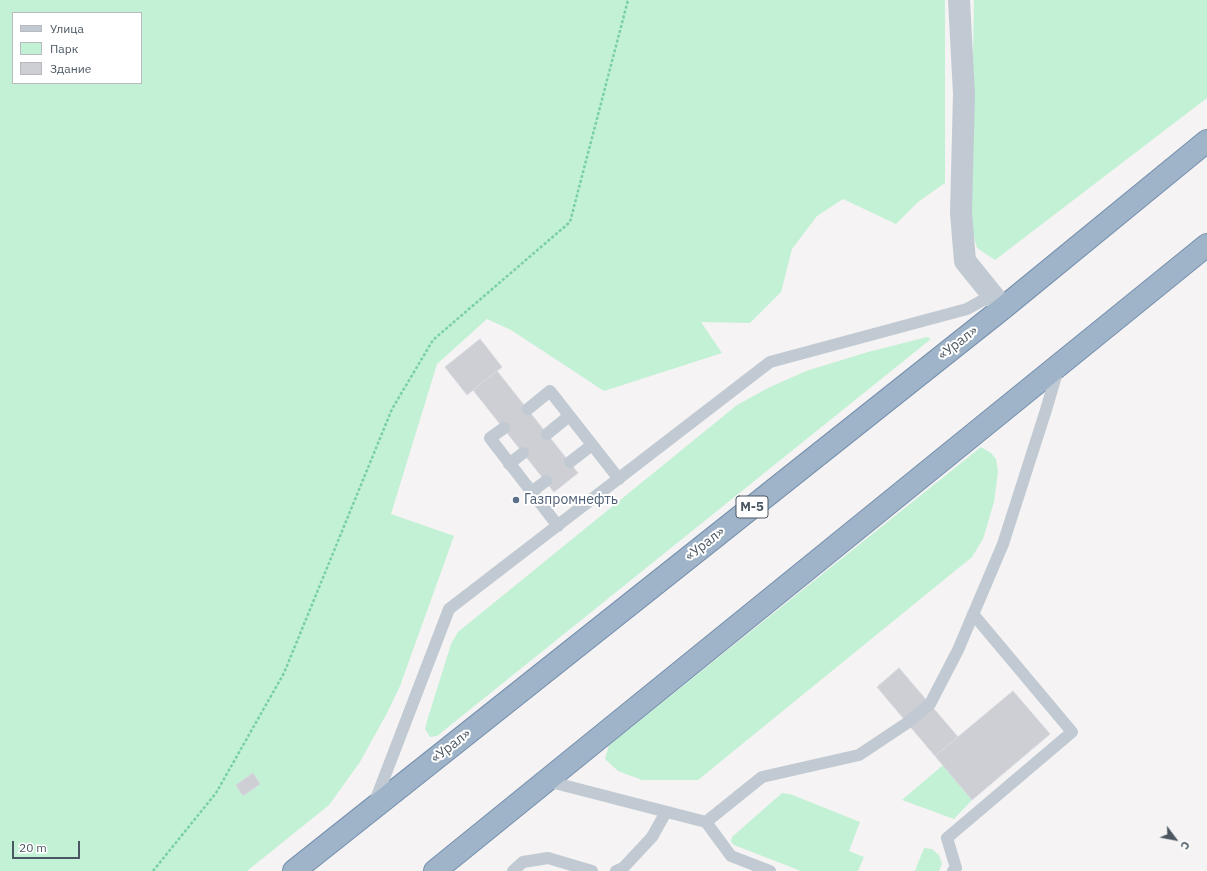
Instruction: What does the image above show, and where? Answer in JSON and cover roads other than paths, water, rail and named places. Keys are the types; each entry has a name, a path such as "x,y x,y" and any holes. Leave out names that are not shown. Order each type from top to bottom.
{"highway":[{"name":"«Урал»","path":"294,871 998,301 1207,141"},
{"path":"435,871 1207,245"}],"street":[{"path":"959,0 964,94 961,213 965,262 998,301"}],"lane":[{"path":"373,807 449,609 770,362 998,301"},
{"path":"706,822 762,777 859,755 907,723 930,704 958,650 1004,544 1059,365"},
{"path":"528,409 550,391 618,479"},
{"path":"547,434 569,416"},
{"path":"504,428 490,438 558,526"},
{"path":"570,462 592,445"},
{"path":"509,464 523,453"},
{"path":"531,492 546,481"},
{"path":"953,871 956,868 947,838 1072,732 973,614"},
{"path":"547,780 706,822 731,856 770,871"},
{"path":"616,871 623,868 652,837 666,812"},
{"path":"513,871 523,862 548,858 592,871"}],"place":[{"name":"Газпромнефть","path":"516,500"}]}
